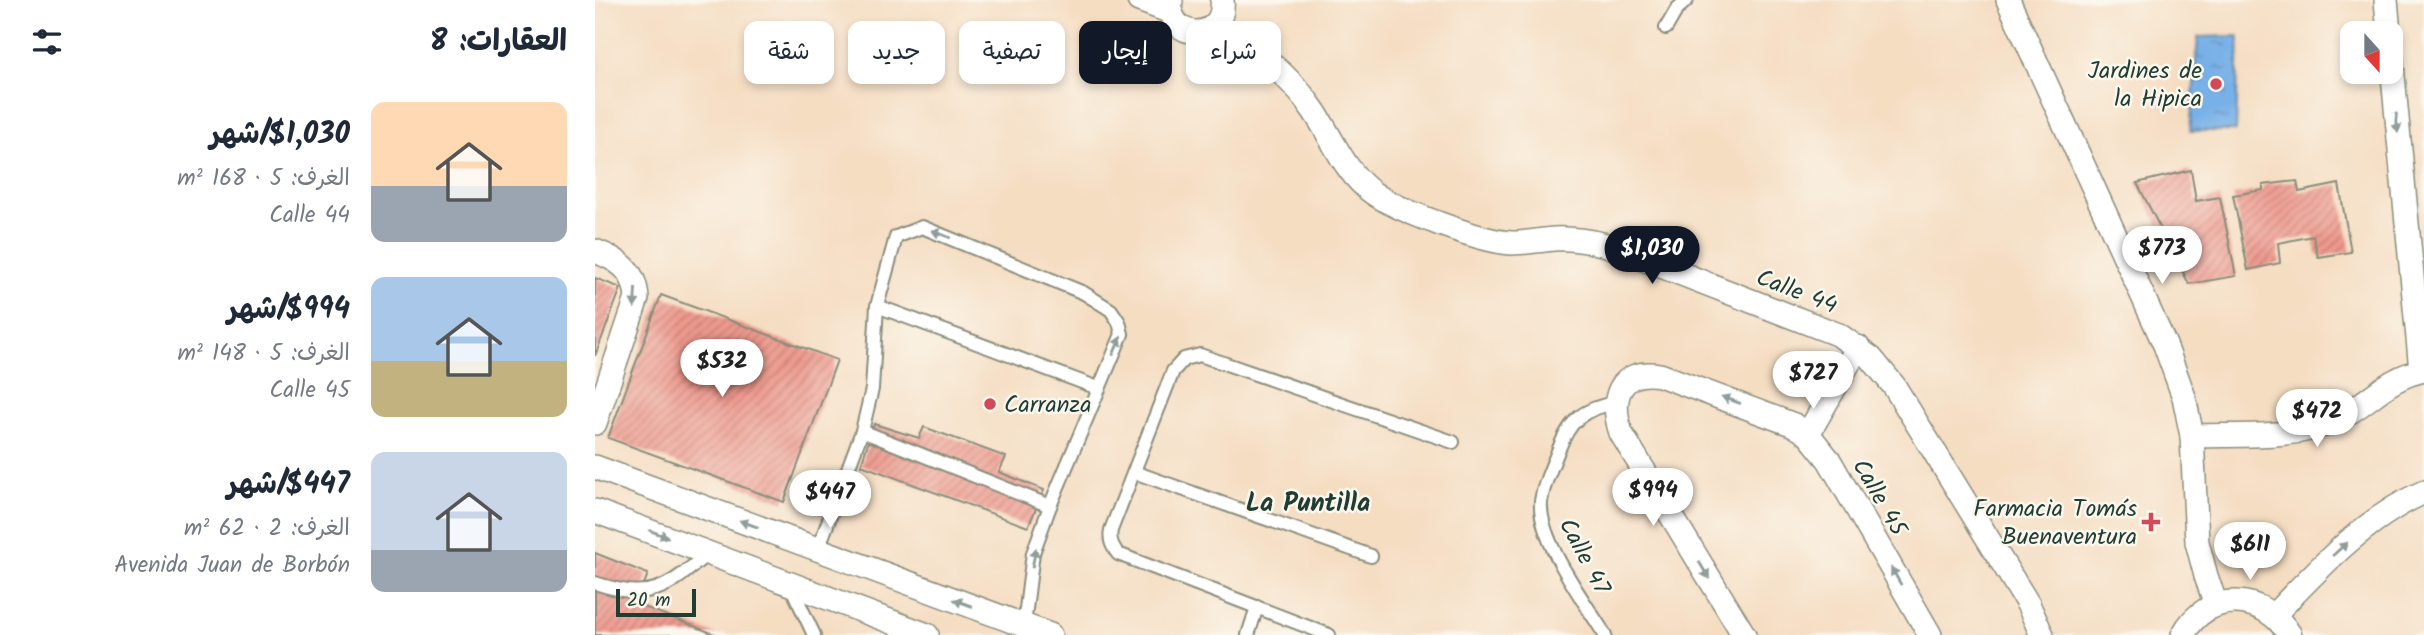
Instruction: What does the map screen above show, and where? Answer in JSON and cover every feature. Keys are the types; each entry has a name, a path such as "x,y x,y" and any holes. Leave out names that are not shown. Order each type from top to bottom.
{"street":[{"path":"1139,0 1171,6 1178,25 1186,29"},
{"path":"1217,21 1222,12 1222,0"},
{"path":"2008,0 2165,345 2184,397 2192,436 2197,541 2216,605"},
{"path":"2386,0 2388,21"},
{"name":"Calle 44","path":"1281,73 1314,110 1352,172 1371,191 1386,201 1495,241 1523,243 1572,239 1607,245 1839,335 1858,347 1883,370 1894,386 2028,604 2042,635"},
{"path":"2192,436 2305,430 2336,419 2381,387 2400,377 2423,370 2394,84"},
{"path":"595,251 616,259 625,267 636,286 637,298 595,423"},
{"path":"1808,434 1858,347"},
{"name":"Calle 45","path":"1615,403 1620,388 1631,377 1645,372 1779,417 1808,434 1829,460 1930,635"},
{"path":"1615,403 1616,419 1621,433 1744,635"},
{"path":"595,467 1050,635"},
{"path":"2274,615 2340,547 2388,512 2424,492"},
{"path":"595,511 927,635"},
{"path":"2183,635 2187,626 2200,613 2216,605 2236,601 2256,605 2274,615 2290,635"}],"lane":[{"path":"1666,28 1677,9 1687,0"},
{"path":"818,549 862,431 872,389 877,306 896,237 922,227 1084,293 1111,310 1119,322 1122,334 1050,506 1033,554 1024,625"},
{"path":"877,306 1098,388"},
{"path":"1329,635 1118,554 1114,549 1110,536 1173,371 1184,359 1200,355 1453,442"},
{"name":"Calle 47","path":"1605,635 1549,542 1541,516 1541,501 1567,430 1588,410 1615,403"},
{"path":"862,431 1050,506"},
{"path":"1134,472 1371,556"},
{"path":"595,583 618,590 649,591 677,580 708,553"},
{"path":"790,584 814,635"},
{"path":"1248,635 1257,607"}],"water":[{"name":"Jardines de la Hipica","path":"2239,36 2236,131 2190,131 2198,37"}],"building":[{"path":"2191,170 2196,201 2220,197 2236,276 2189,284 2137,183"},
{"path":"2297,181 2299,192 2339,184 2351,252 2318,257 2313,236 2278,243 2280,263 2248,270 2233,195 2263,190 2263,185"},
{"path":"595,278 621,288 595,356"},
{"path":"661,295 837,360 784,502 608,438"},
{"path":"874,424 919,438 924,427 1006,457 999,472 1044,490 1028,527 861,465"},
{"path":"595,553 648,574 636,604 717,635 595,635"}],"place":[{"name":"Jardines de la Hipica","path":"2216,84"},
{"name":"Carranza","path":"990,404"},
{"name":"Farmacia Tomás Buenaventura","path":"2151,522"}],"district":[{"name":"La Puntilla","path":"1308,502"}]}
